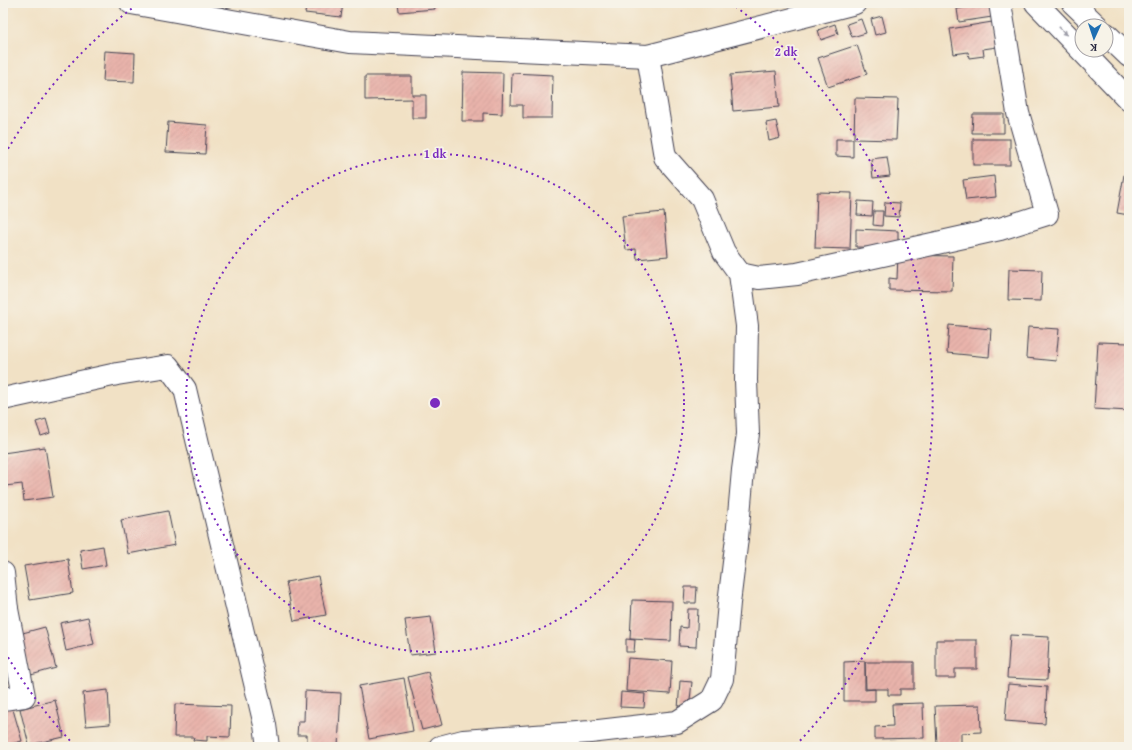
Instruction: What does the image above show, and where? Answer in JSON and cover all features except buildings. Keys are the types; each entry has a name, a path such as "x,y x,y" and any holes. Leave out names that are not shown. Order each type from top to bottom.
{"street":[{"path":"131,3 350,42 648,56 855,3"},
{"path":"740,274 759,278 797,274 1000,229 1047,214 1018,113 1000,3"},
{"path":"1036,3 1129,100"},
{"path":"1073,3 1089,18"},
{"path":"1114,42 1129,56"},
{"path":"440,747 677,722 712,700 722,679 748,434 746,380 747,326 740,274 724,252 702,199 665,157 648,56"},
{"path":"3,399 117,374 168,366 185,389 265,725 268,747"},
{"path":"3,573 5,615 24,696 3,699"}]}
